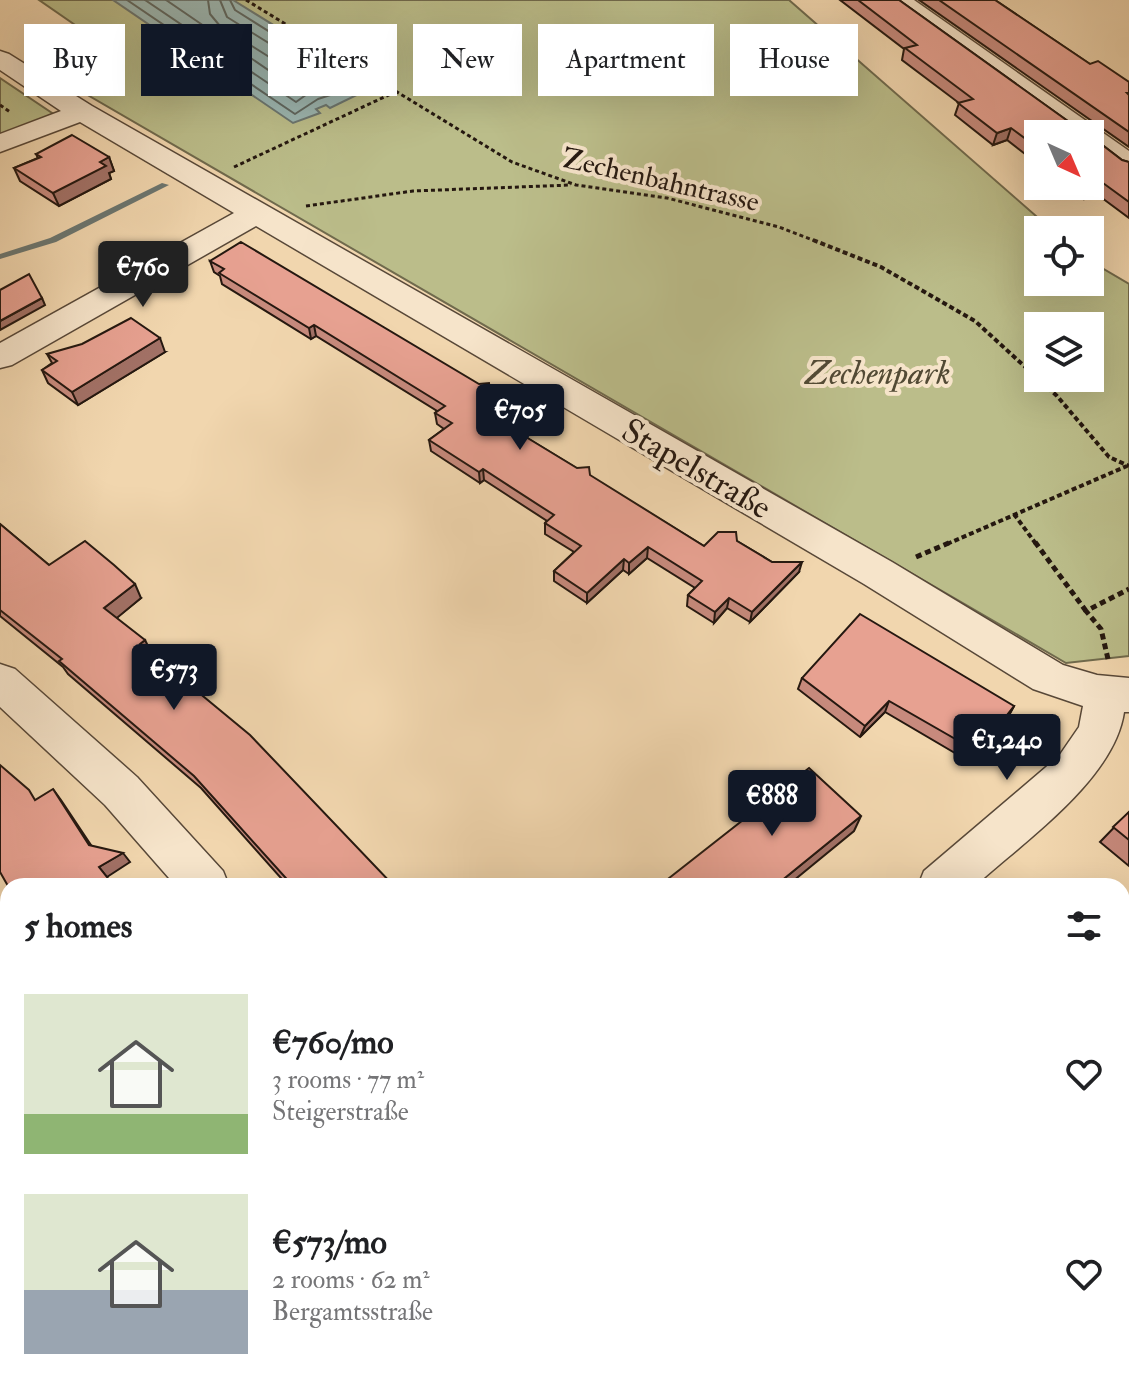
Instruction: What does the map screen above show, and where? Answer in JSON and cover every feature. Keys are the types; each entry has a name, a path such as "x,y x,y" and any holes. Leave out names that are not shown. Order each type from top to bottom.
{"street":[{"path":"898,0 1068,120"},
{"name":"Stapelstraße","path":"0,59 82,112 878,573 1048,677 1078,689 1118,695"},
{"path":"0,144 82,112"},
{"path":"1104,146 1129,164"},
{"path":"0,357 258,212"},
{"path":"0,681 121,791 199,878"},
{"path":"950,878 1075,769 1100,732 1118,695"}],"path":[{"name":"Zechenbahntrasse","path":"246,0 285,24"},
{"name":"Zechenbahntrasse","path":"397,93 512,162 576,185 667,198 779,227 881,267 975,321 1057,396 1109,457 1128,467"},
{"path":"204,181 386,96"},
{"path":"258,212 413,191 576,185"},
{"path":"878,573 1128,467"},
{"path":"1014,514 1101,629 1118,695"},
{"path":"1086,611 1129,589"}],"green space":[{"name":"Zechenpark","path":"39,0 789,0 816,24 730,24 730,96 858,96 858,60 1036,216 1024,216 1024,296 1104,296 1104,269 1129,284 1129,656 1066,663 89,96 125,96 125,24 74,24"},
{"path":"0,78 55,115 0,136"}],"water":[{"path":"113,0 233,0 272,24 268,24 268,96 355,96 330,108 326,105 316,109 320,113 293,123 252,95 252,24 148,24"}],"building":[{"path":"858,0 899,0 1066,120 1024,120 1024,138 1011,128 997,133 958,103 973,99 905,48 917,45"},
{"path":"939,0 995,0 1090,64 1098,61 1129,82 1129,132"},
{"path":"72,135 109,157 100,162 106,166 53,193 14,168 41,157 36,154"},
{"path":"1104,146 1129,162 1129,202 1104,184"},
{"path":"241,242 479,384 489,383 490,391 533,417 516,431 577,468 589,467 590,475 704,546 718,532 736,532 737,541 772,562 802,562 752,612 729,598 715,612 688,595 702,581 648,547 629,563 624,559 587,593 554,571 581,546 545,523 554,515 483,469 479,472 429,440 452,423 435,413 445,406 314,325 309,328 219,273 224,269 210,261"},
{"path":"29,274 42,298 0,321 0,290"},
{"path":"131,318 160,338 72,392 42,370 57,361 47,354 82,344"},
{"path":"0,524 49,565 85,541 135,584 104,608 145,640 140,644 250,735 386,878 286,878 194,776 59,661 62,659 0,610"},
{"path":"860,614 1014,706 978,752 889,701 865,726 802,678"},
{"path":"0,765 29,790 35,800 53,789 89,845 123,853 99,867 108,878 3,878 0,872"},
{"path":"809,768 861,816 785,878 669,878"},
{"path":"1129,812 1129,840 1113,827"}],"waterway":[{"path":"0,257 53,240 165,185"}]}
